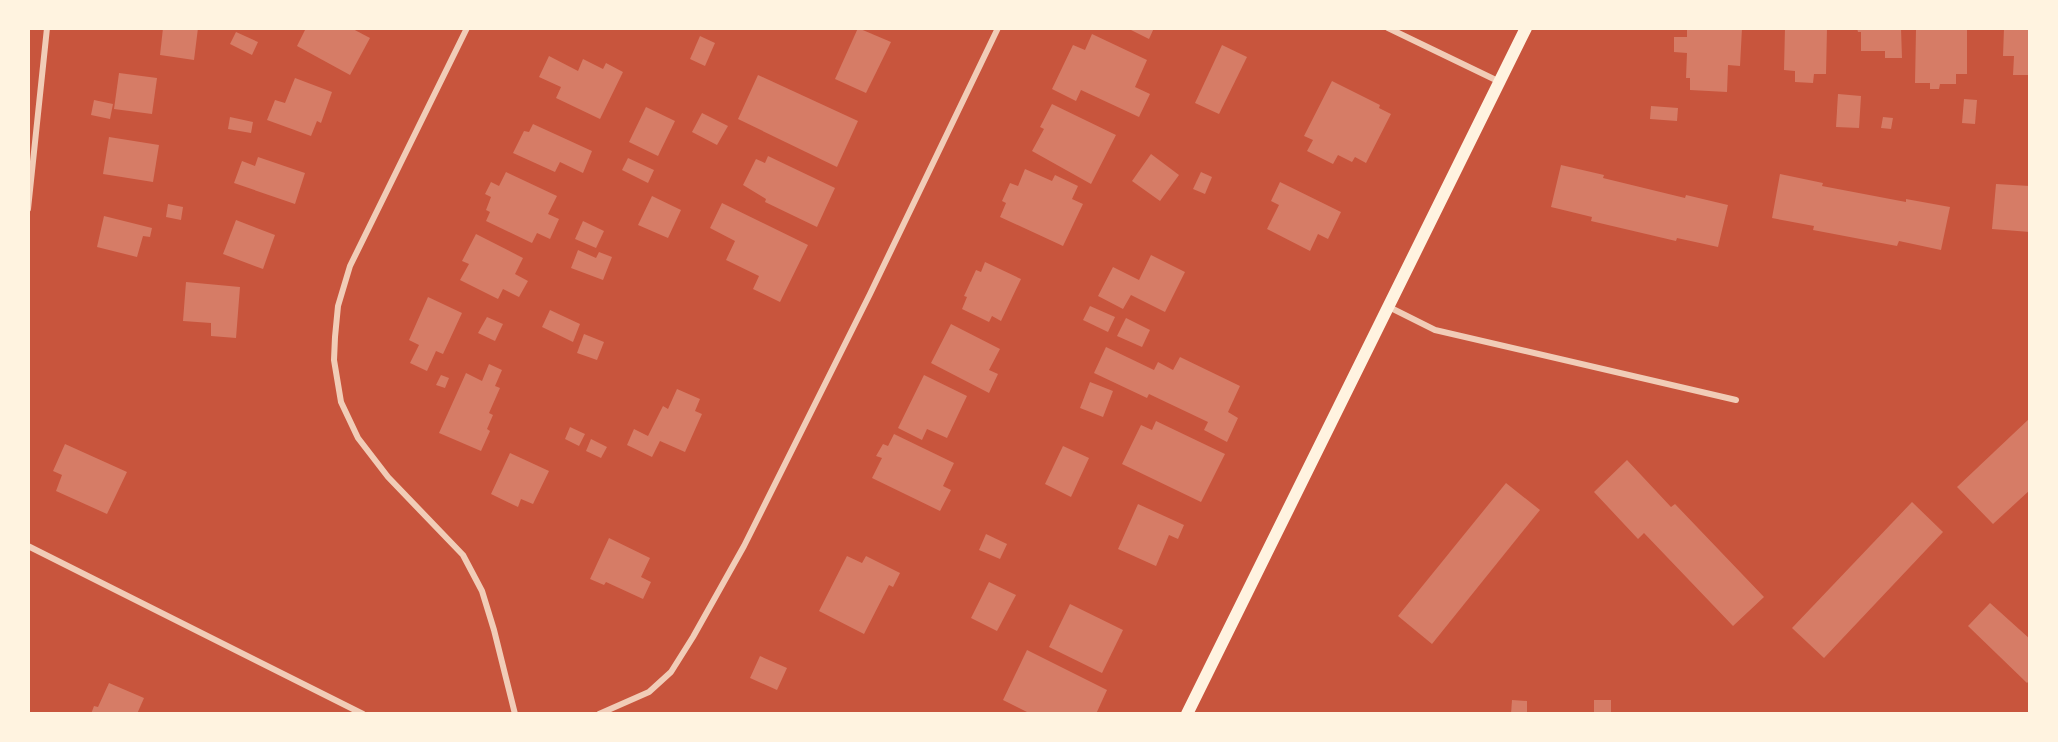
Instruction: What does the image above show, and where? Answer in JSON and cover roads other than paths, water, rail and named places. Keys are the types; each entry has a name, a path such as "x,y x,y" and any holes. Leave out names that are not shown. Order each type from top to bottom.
{"main road":[{"path":"1187,714 1526,28"}],"street":[{"path":"28,209 47,28"},
{"path":"467,28 350,266 338,306 334,360 341,402 358,438 388,477 463,555 477,582 494,630 515,714"},
{"path":"599,714 649,692 671,672 693,637 744,546 870,294 998,28"},
{"path":"1388,28 1500,82"},
{"path":"1388,307 1435,330 1736,399"},
{"path":"28,546 363,714"}]}
